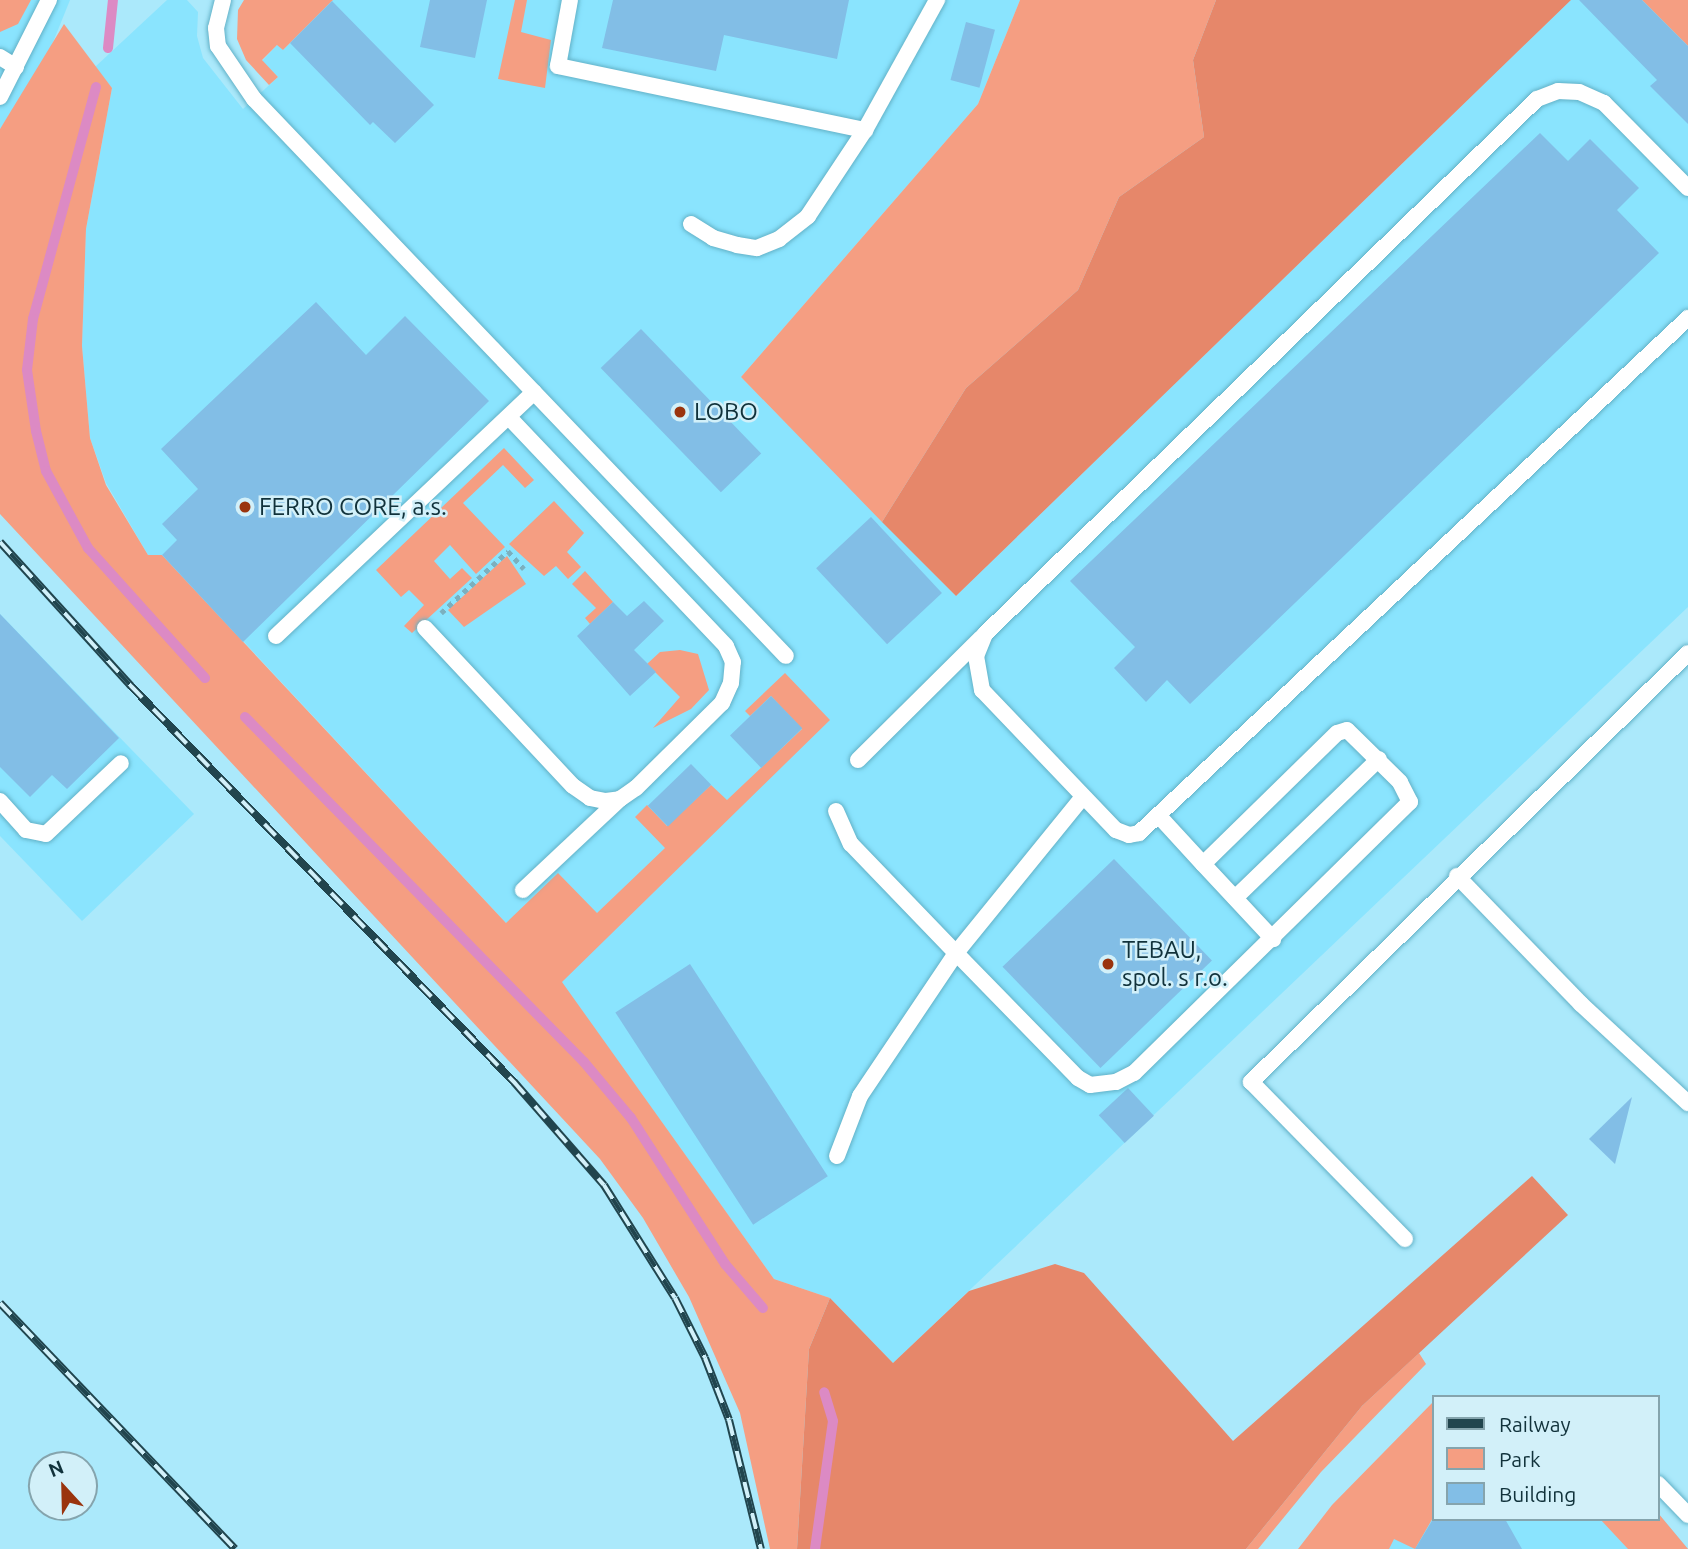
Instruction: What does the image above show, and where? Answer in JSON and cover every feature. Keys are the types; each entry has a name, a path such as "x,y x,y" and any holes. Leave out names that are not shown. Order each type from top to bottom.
{"lane":[{"path":"0,97 49,0"},
{"path":"223,0 216,28 218,46 233,72 534,393 786,656"},
{"path":"570,0 558,65 865,130"},
{"path":"691,224 713,238 757,248 779,239 808,216 865,130 937,0"},
{"path":"0,57 16,67"},
{"path":"858,760 1537,99 1558,91 1579,92 1604,103 1688,188"},
{"path":"985,634 976,656 982,690 1116,830 1129,835 1160,817 1688,318"},
{"path":"276,636 534,393"},
{"path":"509,417 726,646 733,662 731,683 722,703 523,890"},
{"path":"425,628 573,786 590,798 621,799"},
{"path":"1405,1239 1251,1082 1457,876 1688,653"},
{"path":"836,811 851,844 1077,1078 1103,1085 1134,1073 1410,802 1408,792 1356,735 1347,730 1337,733 1203,864"},
{"path":"1235,898 1379,760"},
{"path":"0,801 26,830 46,834 121,763"},
{"path":"837,1156 860,1096 956,953 1083,797"},
{"path":"1160,817 1273,939"},
{"path":"1457,876 1581,1004 1688,1103"},
{"path":"1660,1486 1688,1515"}],"path":[{"path":"425,628 508,551 524,569"}],"shaded area":[{"path":"0,0 70,0 47,57 0,129"},
{"path":"167,0 187,0 198,12 197,36 203,58 243,109 278,77 262,61 278,44 283,50 333,0 1020,0 978,104 741,377 956,596 1571,0 1642,0 1688,46 1688,607 893,1363 830,1298 774,1279 561,982 163,555 148,555 106,483 90,438 82,346 86,229 112,88 95,67"},
{"path":"1216,0 1571,0 956,596 882,522 966,388 1078,290 1119,197 1204,137 1193,60"},
{"path":"0,614 194,814 82,921 0,836"},
{"path":"1532,1176 1568,1215 1362,1406 1246,1549 797,1549 809,1349 830,1298 893,1363 969,1291 1055,1264 1084,1273 1233,1441"},
{"path":"1432,1465 1432,1521 1660,1521 1660,1515 1688,1549 1354,1549"}],"green space":[{"path":"0,0 31,0 18,24 0,32"},
{"path":"244,0 333,0 283,50 277,45 262,60 278,77 269,85 246,60 237,39 238,10"},
{"path":"515,0 527,0 521,32 551,40 545,88 498,79"},
{"path":"1020,0 1216,0 1193,60 1204,137 1119,197 1078,290 966,388 882,522 741,377 978,104"},
{"path":"1642,0 1688,0 1688,46"},
{"path":"64,24 112,88 86,229 82,346 90,438 106,485 148,555 162,555 506,923 558,873 597,913 665,848 635,817 647,805 667,826 711,785 727,800 802,729 771,696 750,716 745,711 785,673 830,720 562,982 774,1279 830,1298 809,1349 797,1549 770,1549 740,1413 689,1297 643,1218 600,1159 0,514 0,129"},
{"path":"504,448 534,480 525,488 503,465 463,503 505,547 476,574 450,545 434,561 450,579 462,568 472,578 412,633 404,626 424,605 409,590 401,597 376,570"},
{"path":"554,501 584,533 567,552 581,567 568,579 556,566 544,576 509,544"},
{"path":"507,556 526,584 464,627 448,610"},
{"path":"585,571 613,602 590,624 585,618 596,608 572,584"},
{"path":"680,650 698,654 709,690 691,709 653,728 680,697 647,664 660,652"},
{"path":"1419,1353 1426,1364 1321,1472 1258,1549 1246,1549 1362,1406"},
{"path":"1432,1403 1432,1519 1415,1549 1394,1539 1389,1549 1298,1549 1332,1505"},
{"path":"1660,1515 1688,1549 1628,1549 1602,1521 1660,1521"}],"building":[{"path":"430,0 487,0 475,58 420,47"},
{"path":"613,0 849,0 837,59 724,35 716,71 602,48"},
{"path":"1579,0 1642,0 1688,46 1688,124 1650,86 1657,80"},
{"path":"332,1 434,105 395,143 373,122 370,125 290,43"},
{"path":"966,22 995,30 979,88 950,80"},
{"path":"1540,133 1568,161 1590,139 1639,188 1617,210 1659,253 1190,704 1167,680 1146,702 1114,668 1135,647 1070,581"},
{"path":"316,302 366,355 405,316 489,401 243,642 162,555 177,540 162,524 198,489 161,449"},
{"path":"641,329 761,453 721,492 601,368"},
{"path":"871,517 942,593 887,644 816,568"},
{"path":"644,601 664,621 634,650 656,672 630,696 577,636 613,602 627,616"},
{"path":"0,614 119,738 67,789 52,775 30,797 0,767"},
{"path":"771,696 802,728 761,768 730,736"},
{"path":"691,764 711,785 668,827 648,806"},
{"path":"1114,859 1212,960 1100,1068 1003,967"},
{"path":"690,964 828,1176 753,1225 615,1012"},
{"path":"1128,1088 1154,1116 1125,1143 1099,1115"},
{"path":"1632,1097 1615,1164 1589,1139"},
{"path":"1432,1521 1506,1521 1522,1549 1415,1549"}],"waterway":[{"path":"108,48 113,0"},
{"path":"96,87 33,319 27,370 36,431 46,471 88,548 205,678"},
{"path":"245,717 584,1062 631,1118 725,1264 763,1308"},
{"path":"815,1549 833,1421 824,1392"}],"railway":[{"path":"0,542 131,686 514,1082 604,1185 675,1298 705,1358 729,1420 761,1549"},
{"path":"0,1303 235,1549"}],"place":[{"name":"LOBO","path":"680,412"},
{"name":"FERRO CORE, a.s.","path":"245,507"},
{"name":"TEBAU, spol. s r.o.","path":"1108,964"}]}
